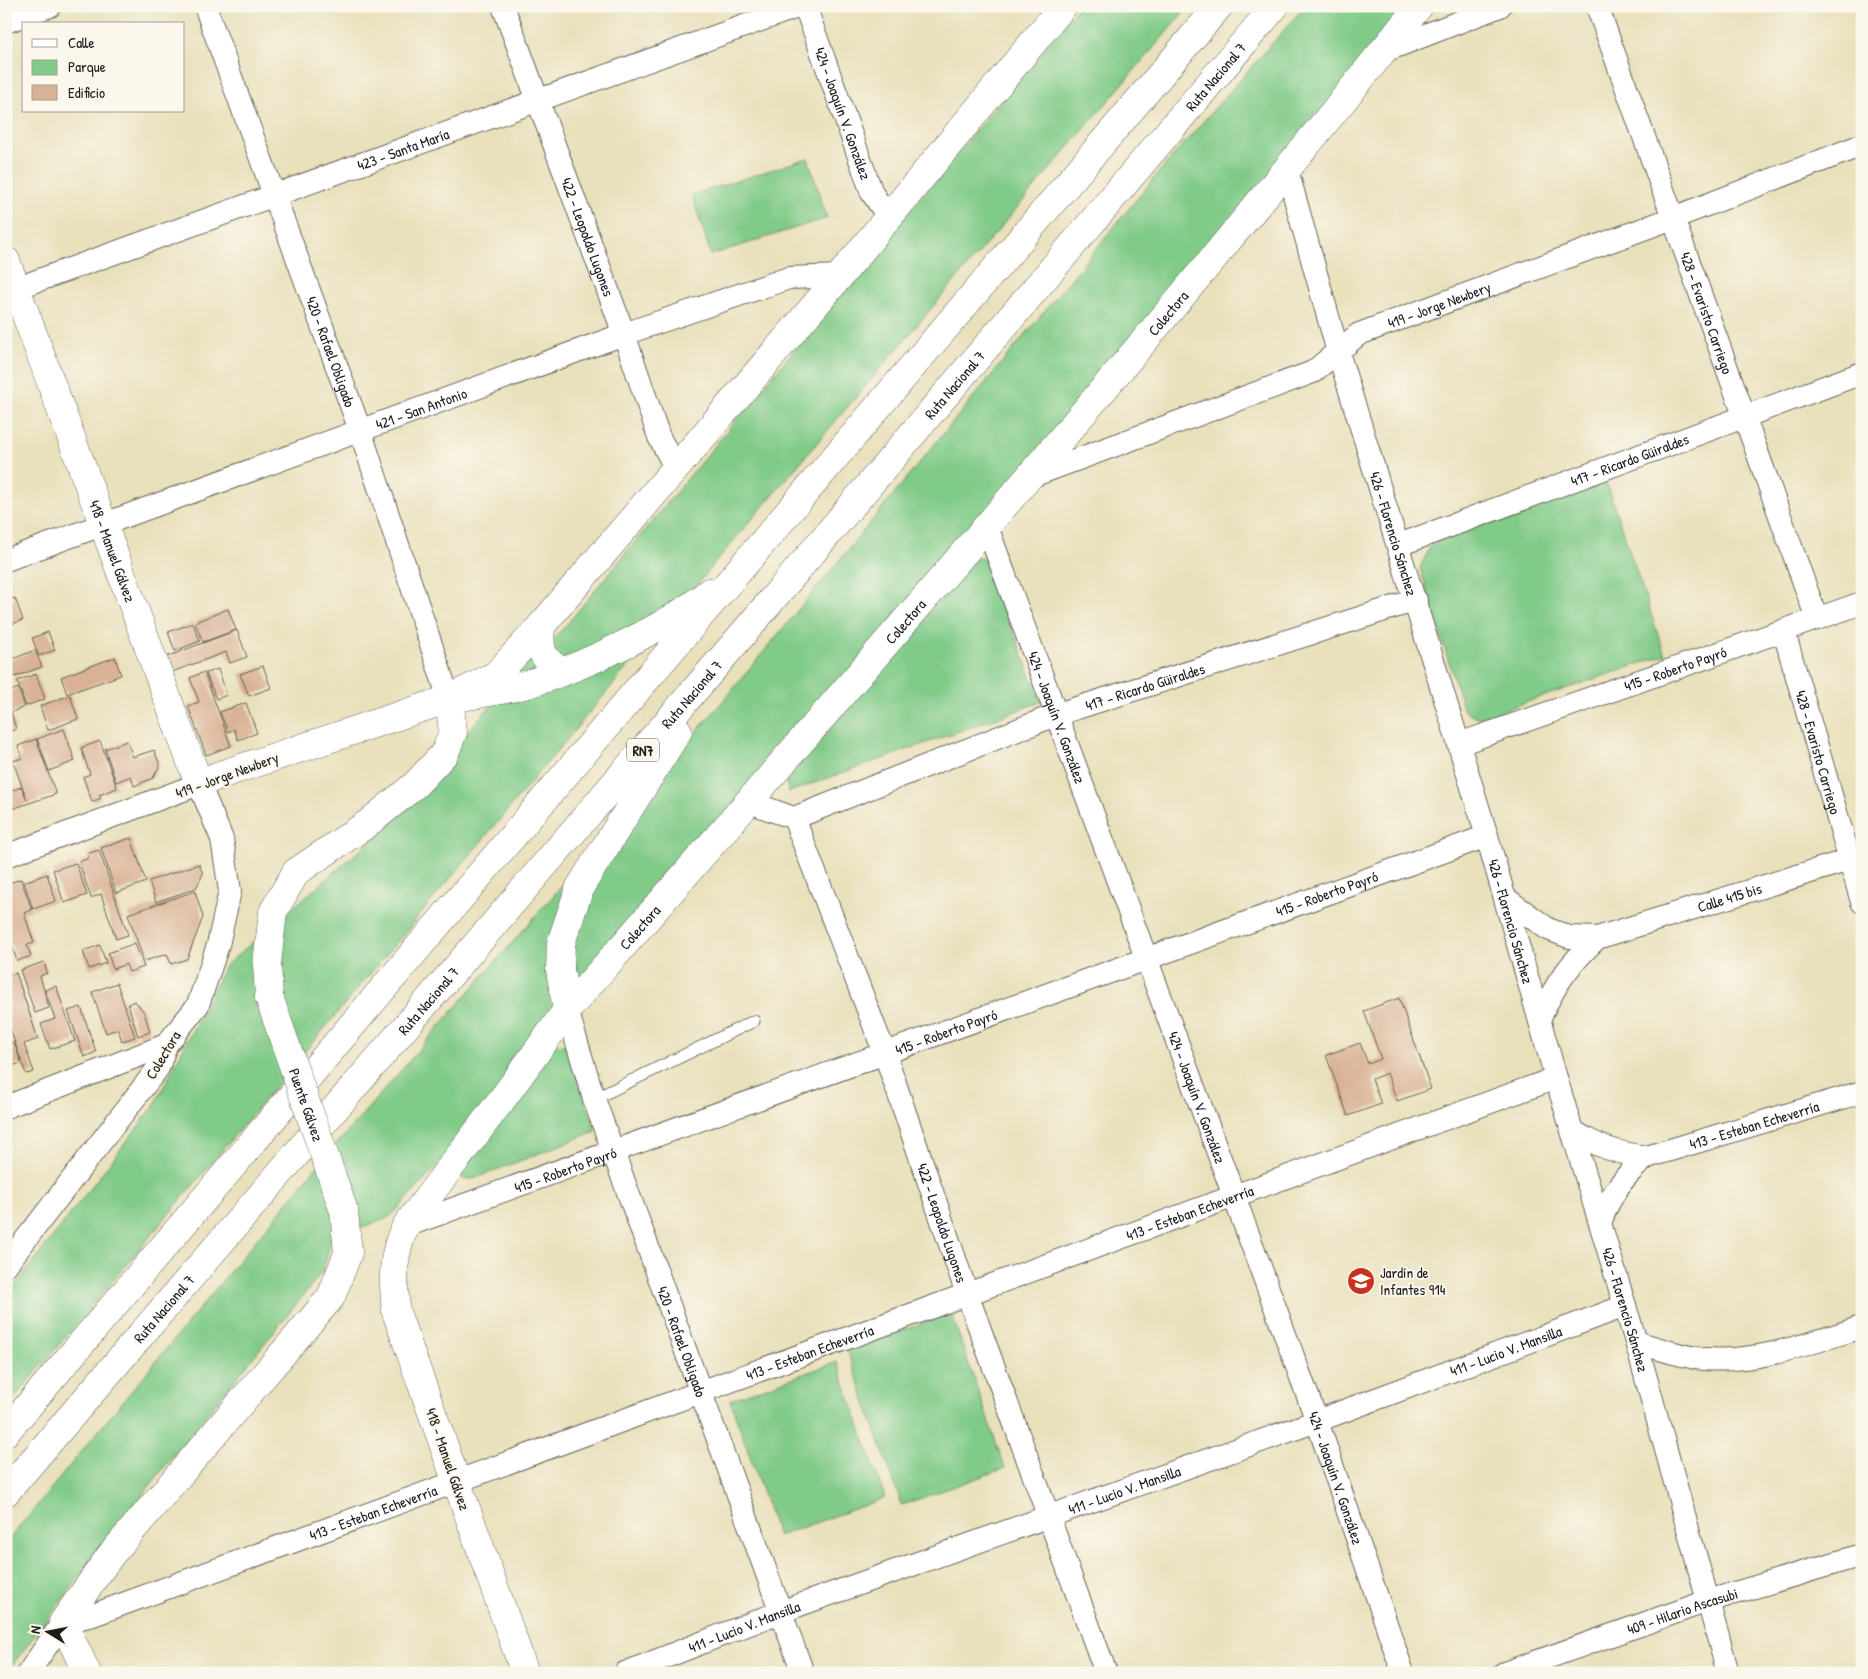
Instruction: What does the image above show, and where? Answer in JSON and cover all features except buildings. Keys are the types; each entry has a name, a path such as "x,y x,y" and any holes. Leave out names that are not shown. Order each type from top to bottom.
{"main road":[{"path":"449,699 496,675 541,626 840,276 1063,6"},
{"path":"6,1432 1219,6"},
{"name":"Ruta Nacional 7","path":"6,1492 748,628 1275,6"},
{"name":"Colectora","path":"402,1233 566,1010 749,802 1026,478 1287,170 1419,6"},
{"name":"418 - Manuel Gálvez","path":"6,261 11,290 104,524 199,784"},
{"path":"449,699 528,684 588,660 664,622 701,599 758,550"},
{"path":"541,626 540,643 543,655 548,663 561,671"},
{"path":"566,1010 560,970 561,943 580,887 667,748 748,628"},
{"name":"419 - Jorge Newbery","path":"199,784 217,776 449,699"},
{"name":"Puente Gálvez","path":"63,1622 110,1556 331,1297 348,1253 344,1212 269,997 267,964 273,912 296,872 367,824 415,785 444,753 454,732 449,699"},
{"name":"418 - Manuel Gálvez","path":"402,1233 394,1266 396,1312 525,1673"},
{"path":"63,1622 87,1673"}],"street":[{"path":"6,22 50,6"},
{"name":"420 - Rafael Obligado","path":"205,6 360,430 449,699"},
{"name":"422 - Leopoldo Lugones","path":"504,6 624,334 659,436 675,467"},
{"name":"423 - Santa María","path":"11,290 800,6"},
{"name":"424 - Joaquín V. González","path":"805,6 872,194 888,217"},
{"path":"1382,52 1500,6"},
{"name":"428 - Evaristo Carriego","path":"1597,6 1817,619"},
{"name":"419 - Jorge Newbery","path":"1026,478 1313,372 1359,334 1673,218 1862,145"},
{"name":"426 - Florencio Sánchez","path":"1287,170 1338,352 1416,600 1540,1016 1556,1078 1636,1342 1728,1673"},
{"name":"421 - San Antonio","path":"6,560 624,334 790,278 840,276"},
{"name":"417 - Ricardo Güiraldes","path":"1399,545 1862,373"},
{"name":"424 - Joaquín V. González","path":"986,524 1058,714 1316,1421 1403,1673"},
{"name":"417 - Ricardo Güiraldes","path":"794,818 1058,714 1416,600"},
{"name":"415 - Roberto Payró","path":"1459,744 1784,632 1862,603"},
{"name":"428 - Evaristo Carriego","path":"1784,632 1856,858 1862,902"},
{"name":"419 - Jorge Newbery","path":"6,856 199,784"},
{"name":"418 - Manuel Gálvez","path":"199,784 222,839"},
{"path":"749,802 794,818"},
{"name":"422 - Leopoldo Lugones","path":"794,818 885,1054 967,1294 1106,1673"},
{"name":"415 - Roberto Payró","path":"402,1233 1147,957 1487,836"},
{"name":"Colectora","path":"6,1265 158,1068 166,1045 198,1005 218,945 230,891 222,839"},
{"name":"Calle 415 bis","path":"1505,898 1548,929 1568,937 1598,938 1856,858"},
{"name":"Calle 415 bis","path":"1540,1016 1559,979 1570,964 1598,938"},
{"name":"420 - Rafael Obligado","path":"566,1010 594,1099 803,1673"},
{"path":"6,1107 166,1045"},
{"name":"413 - Esteban Echeverría","path":"63,1622 93,1615 1556,1078"},
{"name":"413 - Esteban Echeverría","path":"1572,1131 1601,1148 1622,1154 1647,1156 1862,1092"},
{"name":"413 - Esteban Echeverría","path":"1600,1223 1608,1200 1618,1183 1647,1156"},
{"name":"411 - Lucio V. Mansilla","path":"625,1673 780,1612 1316,1421 1625,1306"},
{"path":"1636,1342 1702,1359 1737,1359 1787,1350 1862,1327"},
{"name":"409 - Hilario Ascasubi","path":"1504,1673 1708,1601 1862,1555"},
{"path":"28,1673 63,1622"}],"lane":[{"path":"594,1099 754,1020"}],"green space":[{"path":"1079,6 1189,6 730,545 6,1408 6,1297 154,1106 225,966 423,796 461,739 544,645 563,629"},
{"path":"1305,6 1413,6 451,1152 391,1216 331,1240 323,1271 165,1466 6,1673 6,1543 314,1170 724,700 1165,165"},
{"path":"808,158 827,218 711,255 692,195"},
{"path":"1605,479 1665,655 1480,718 1464,711 1420,568 1432,542"},
{"path":"975,558 985,559 1041,702 789,792 786,781"},
{"path":"555,1044 566,1045 596,1131 476,1178 466,1180 458,1176"},
{"path":"951,1313 1005,1468 902,1505 847,1350"},
{"path":"837,1362 885,1498 778,1536 730,1400"}],"place":[{"name":"Jardín de Infantes 914","path":"1361,1281"}]}
